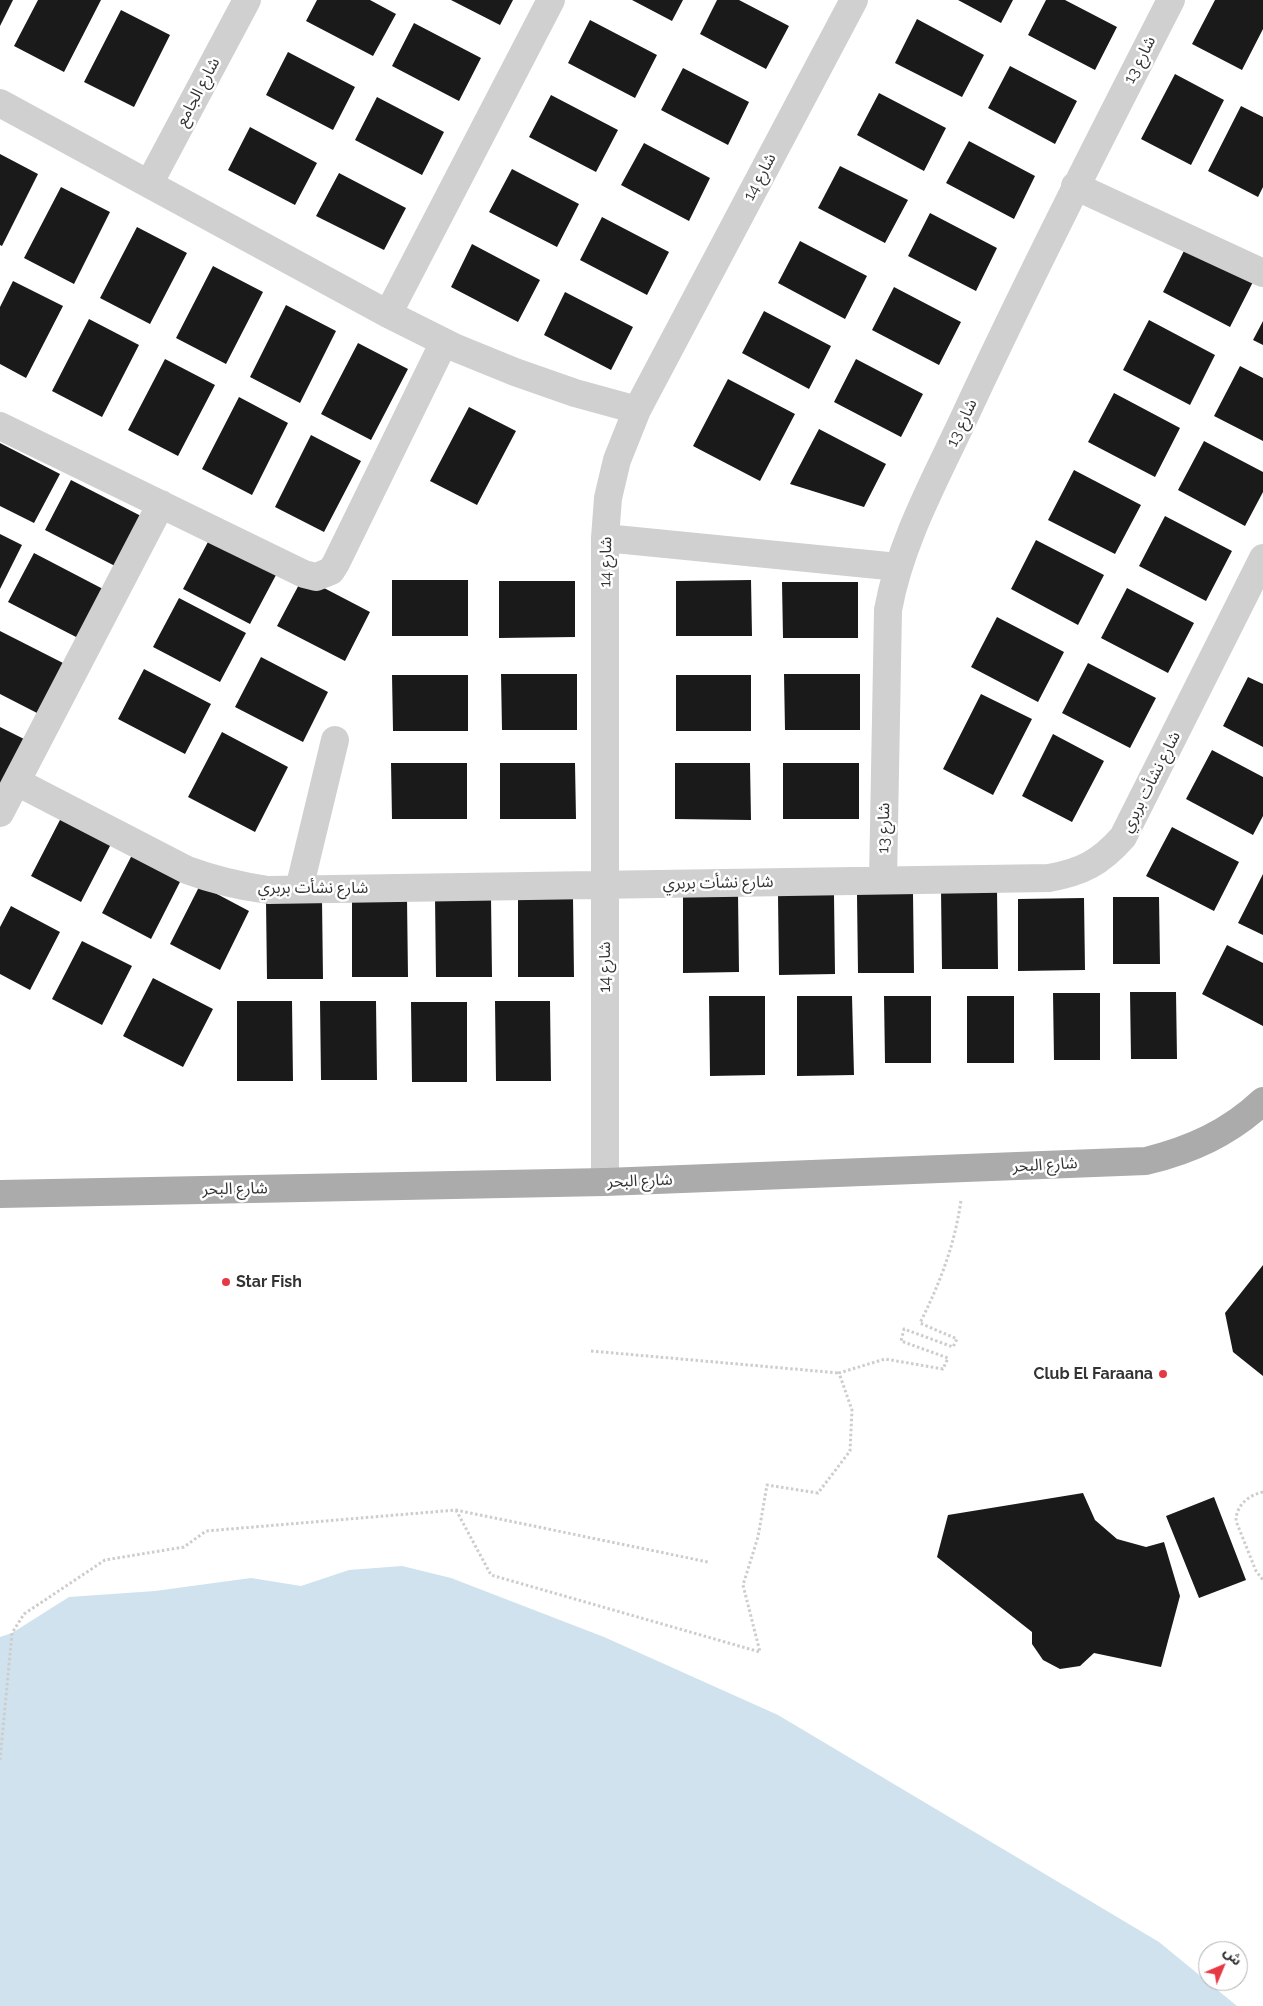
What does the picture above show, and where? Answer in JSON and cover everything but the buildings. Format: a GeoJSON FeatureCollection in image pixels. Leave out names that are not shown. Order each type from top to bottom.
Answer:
{"type":"FeatureCollection","features":[{"type":"Feature","properties":{"kind":"main road","name":"شارع البحر"},"geometry":{"type":"LineString","coordinates":[[0,1194],[606,1182],[1146,1161],[1173,1155],[1199,1145],[1246,1117],[1263,1101]]}},
{"type":"Feature","properties":{"kind":"street","name":"شارع الجامع"},"geometry":{"type":"LineString","coordinates":[[149,184],[247,0]]}},
{"type":"Feature","properties":{"kind":"street"},"geometry":{"type":"LineString","coordinates":[[388,314],[550,0]]}},
{"type":"Feature","properties":{"kind":"street","name":"شارع 14"},"geometry":{"type":"LineString","coordinates":[[606,1182],[605,538],[608,498],[617,460],[637,410],[854,0]]}},
{"type":"Feature","properties":{"kind":"street","name":"شارع 13"},"geometry":{"type":"LineString","coordinates":[[883,880],[888,610],[892,586],[898,567],[917,521],[1075,186],[1171,0]]}},
{"type":"Feature","properties":{"kind":"street"},"geometry":{"type":"LineString","coordinates":[[0,103],[388,314],[444,342],[515,372],[575,393],[637,410]]}},
{"type":"Feature","properties":{"kind":"street"},"geometry":{"type":"LineString","coordinates":[[1075,186],[1263,273]]}},
{"type":"Feature","properties":{"kind":"street"},"geometry":{"type":"LineString","coordinates":[[0,426],[304,574],[316,577],[323,576],[331,571],[336,563],[444,342]]}},
{"type":"Feature","properties":{"kind":"street"},"geometry":{"type":"LineString","coordinates":[[0,813],[161,504]]}},
{"type":"Feature","properties":{"kind":"street"},"geometry":{"type":"LineString","coordinates":[[605,538],[898,567]]}},
{"type":"Feature","properties":{"kind":"street","name":"شارع نشأت بربري"},"geometry":{"type":"LineString","coordinates":[[17,782],[187,870],[237,886],[260,889],[1049,878],[1070,874],[1089,867],[1108,854],[1123,837],[1262,561]]}},
{"type":"Feature","properties":{"kind":"street"},"geometry":{"type":"LineString","coordinates":[[299,889],[335,740]]}},
{"type":"Feature","properties":{"kind":"path"},"geometry":{"type":"LineString","coordinates":[[591,1350],[839,1373],[885,1359],[943,1369],[948,1358],[901,1341],[904,1329],[953,1347],[957,1339],[920,1323],[940,1282],[959,1218],[965,1169]]}},
{"type":"Feature","properties":{"kind":"path"},"geometry":{"type":"LineString","coordinates":[[456,1510],[491,1575],[760,1652],[744,1585],[758,1538],[767,1485],[818,1493],[850,1451],[852,1410],[839,1373]]}},
{"type":"Feature","properties":{"kind":"path"},"geometry":{"type":"LineString","coordinates":[[1263,1492],[1244,1501],[1236,1512],[1236,1520],[1256,1571],[1263,1580]]}},
{"type":"Feature","properties":{"kind":"path"},"geometry":{"type":"LineString","coordinates":[[0,1760],[12,1633],[24,1614],[105,1560],[184,1547],[206,1531],[456,1510],[708,1562]]}},
{"type":"Feature","properties":{"kind":"water"},"geometry":{"type":"Polygon","coordinates":[[[402,1566],[451,1578],[604,1637],[778,1715],[1159,1942],[1198,1974],[1198,1991],[1219,1991],[1237,2006],[0,2006],[0,1637],[12,1633],[69,1597],[155,1591],[251,1578],[301,1586],[349,1570],[402,1566]]]}},
{"type":"Feature","properties":{"kind":"place","name":"Star Fish"},"geometry":{"type":"Point","coordinates":[226,1282]}},
{"type":"Feature","properties":{"kind":"place","name":"Club El Faraana"},"geometry":{"type":"Point","coordinates":[1163,1374]}}]}
